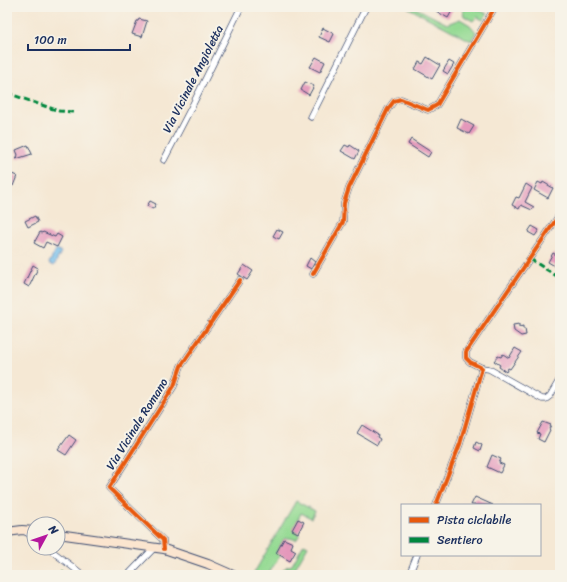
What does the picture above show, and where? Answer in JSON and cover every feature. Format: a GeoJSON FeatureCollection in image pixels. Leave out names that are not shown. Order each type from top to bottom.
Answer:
{"type":"FeatureCollection","features":[{"type":"Feature","properties":{"kind":"main road"},"geometry":{"type":"LineString","coordinates":[[7,532],[26,530]]}},
{"type":"Feature","properties":{"kind":"main road"},"geometry":{"type":"LineString","coordinates":[[66,535],[164,549],[208,564],[233,575]]}},
{"type":"Feature","properties":{"kind":"street","name":"Via Vicinale Angioletta"},"geometry":{"type":"LineString","coordinates":[[164,160],[241,7]]}},
{"type":"Feature","properties":{"kind":"street"},"geometry":{"type":"LineString","coordinates":[[311,117],[366,7]]}},
{"type":"Feature","properties":{"kind":"street"},"geometry":{"type":"LineString","coordinates":[[313,274],[343,222],[344,203],[349,188],[388,109],[394,101],[401,99],[428,110],[437,105],[495,7]]}},
{"type":"Feature","properties":{"kind":"street"},"geometry":{"type":"LineString","coordinates":[[560,214],[466,352],[466,358],[470,362],[482,368],[490,369],[542,399],[546,399],[550,396],[560,379]]}},
{"type":"Feature","properties":{"kind":"street","name":"Via Vicinale Romano"},"geometry":{"type":"LineString","coordinates":[[164,549],[163,540],[109,488],[174,386],[180,366],[240,280]]}},
{"type":"Feature","properties":{"kind":"street"},"geometry":{"type":"LineString","coordinates":[[436,504],[460,444],[482,368]]}},
{"type":"Feature","properties":{"kind":"street"},"geometry":{"type":"LineString","coordinates":[[22,530],[26,532]]}},
{"type":"Feature","properties":{"kind":"street"},"geometry":{"type":"LineString","coordinates":[[128,575],[155,547]]}},
{"type":"Feature","properties":{"kind":"street"},"geometry":{"type":"LineString","coordinates":[[58,556],[83,575]]}},
{"type":"Feature","properties":{"kind":"street"},"geometry":{"type":"LineString","coordinates":[[409,575],[417,556]]}},
{"type":"Feature","properties":{"kind":"green space"},"geometry":{"type":"Polygon","coordinates":[[[407,7],[414,7],[447,24],[460,19],[470,25],[476,32],[471,41],[407,7]]]}},
{"type":"Feature","properties":{"kind":"green space"},"geometry":{"type":"Polygon","coordinates":[[[462,7],[474,7],[487,14],[483,20],[477,17],[473,21],[464,16],[462,7]]]}},
{"type":"Feature","properties":{"kind":"green space"},"geometry":{"type":"Polygon","coordinates":[[[296,501],[315,511],[311,518],[301,513],[293,530],[300,535],[296,540],[290,538],[284,539],[276,553],[280,555],[268,575],[259,575],[254,573],[296,501]]]}},
{"type":"Feature","properties":{"kind":"green space"},"geometry":{"type":"Polygon","coordinates":[[[304,544],[308,546],[291,575],[279,575],[286,567],[292,565],[304,544]]]}},
{"type":"Feature","properties":{"kind":"water"},"geometry":{"type":"Polygon","coordinates":[[[56,250],[61,252],[54,266],[49,263],[56,250]]]}},
{"type":"Feature","properties":{"kind":"building"},"geometry":{"type":"Polygon","coordinates":[[[439,7],[454,7],[448,18],[436,11],[439,7]]]}},
{"type":"Feature","properties":{"kind":"building"},"geometry":{"type":"Polygon","coordinates":[[[139,19],[147,21],[142,37],[132,34],[139,19]]]}},
{"type":"Feature","properties":{"kind":"building"},"geometry":{"type":"Polygon","coordinates":[[[323,28],[334,34],[330,42],[319,37],[323,28]]]}},
{"type":"Feature","properties":{"kind":"building"},"geometry":{"type":"Polygon","coordinates":[[[316,57],[325,62],[320,72],[310,67],[316,57]]]}},
{"type":"Feature","properties":{"kind":"building"},"geometry":{"type":"Polygon","coordinates":[[[427,57],[440,65],[432,79],[415,69],[419,62],[423,64],[427,57]]]}},
{"type":"Feature","properties":{"kind":"building"},"geometry":{"type":"Polygon","coordinates":[[[449,61],[454,64],[448,74],[443,71],[449,61]]]}},
{"type":"Feature","properties":{"kind":"building"},"geometry":{"type":"Polygon","coordinates":[[[305,82],[314,86],[309,95],[301,90],[305,82]]]}},
{"type":"Feature","properties":{"kind":"building"},"geometry":{"type":"Polygon","coordinates":[[[461,119],[474,126],[469,134],[457,128],[461,119]]]}},
{"type":"Feature","properties":{"kind":"building"},"geometry":{"type":"Polygon","coordinates":[[[411,139],[431,152],[428,157],[408,144],[411,139]]]}},
{"type":"Feature","properties":{"kind":"building"},"geometry":{"type":"Polygon","coordinates":[[[28,145],[32,154],[16,159],[18,155],[16,150],[28,145]]]}},
{"type":"Feature","properties":{"kind":"building"},"geometry":{"type":"Polygon","coordinates":[[[345,145],[349,147],[350,145],[359,151],[355,159],[341,151],[345,145]]]}},
{"type":"Feature","properties":{"kind":"building"},"geometry":{"type":"Polygon","coordinates":[[[7,172],[17,176],[13,186],[7,184],[7,172]]]}},
{"type":"Feature","properties":{"kind":"building"},"geometry":{"type":"Polygon","coordinates":[[[538,182],[542,184],[543,182],[553,188],[548,198],[534,190],[538,182]]]}},
{"type":"Feature","properties":{"kind":"building"},"geometry":{"type":"Polygon","coordinates":[[[526,184],[532,188],[525,202],[534,207],[532,210],[521,205],[519,209],[512,205],[516,197],[519,198],[526,184]]]}},
{"type":"Feature","properties":{"kind":"building"},"geometry":{"type":"Polygon","coordinates":[[[150,201],[156,204],[153,209],[147,206],[150,201]]]}},
{"type":"Feature","properties":{"kind":"building"},"geometry":{"type":"Polygon","coordinates":[[[35,216],[38,222],[28,227],[25,221],[35,216]]]}},
{"type":"Feature","properties":{"kind":"building"},"geometry":{"type":"Polygon","coordinates":[[[532,226],[539,230],[535,236],[528,232],[532,226]]]}},
{"type":"Feature","properties":{"kind":"building"},"geometry":{"type":"Polygon","coordinates":[[[277,229],[283,232],[279,239],[273,236],[277,229]]]}},
{"type":"Feature","properties":{"kind":"building"},"geometry":{"type":"Polygon","coordinates":[[[40,232],[55,237],[57,234],[62,237],[57,247],[46,242],[43,248],[34,243],[40,232]]]}},
{"type":"Feature","properties":{"kind":"building"},"geometry":{"type":"Polygon","coordinates":[[[553,253],[560,257],[560,269],[548,262],[553,253]]]}},
{"type":"Feature","properties":{"kind":"building"},"geometry":{"type":"Polygon","coordinates":[[[310,258],[315,262],[311,269],[306,266],[310,258]]]}},
{"type":"Feature","properties":{"kind":"building"},"geometry":{"type":"Polygon","coordinates":[[[33,265],[38,268],[29,287],[24,284],[33,265]]]}},
{"type":"Feature","properties":{"kind":"building"},"geometry":{"type":"Polygon","coordinates":[[[244,265],[253,271],[247,280],[238,274],[244,265]]]}},
{"type":"Feature","properties":{"kind":"building"},"geometry":{"type":"Polygon","coordinates":[[[519,324],[519,327],[523,326],[523,329],[525,329],[526,335],[521,336],[514,331],[513,325],[519,324]]]}},
{"type":"Feature","properties":{"kind":"building"},"geometry":{"type":"Polygon","coordinates":[[[515,348],[522,352],[510,369],[508,368],[506,372],[494,361],[498,356],[501,357],[503,354],[509,358],[515,348]]]}},
{"type":"Feature","properties":{"kind":"building"},"geometry":{"type":"Polygon","coordinates":[[[543,422],[551,425],[544,442],[538,439],[540,434],[537,433],[543,422]]]}},
{"type":"Feature","properties":{"kind":"building"},"geometry":{"type":"Polygon","coordinates":[[[362,425],[378,435],[377,437],[380,439],[377,445],[357,433],[362,425]]]}},
{"type":"Feature","properties":{"kind":"building"},"geometry":{"type":"Polygon","coordinates":[[[69,435],[76,440],[66,455],[58,450],[69,435]]]}},
{"type":"Feature","properties":{"kind":"building"},"geometry":{"type":"Polygon","coordinates":[[[476,442],[482,445],[480,451],[474,448],[476,442]]]}},
{"type":"Feature","properties":{"kind":"building"},"geometry":{"type":"Polygon","coordinates":[[[492,455],[501,459],[499,463],[504,465],[500,473],[487,467],[492,455]]]}},
{"type":"Feature","properties":{"kind":"building"},"geometry":{"type":"Polygon","coordinates":[[[475,497],[491,504],[472,504],[475,497]]]}},
{"type":"Feature","properties":{"kind":"building"},"geometry":{"type":"Polygon","coordinates":[[[298,519],[304,522],[298,533],[292,530],[298,519]]]}},
{"type":"Feature","properties":{"kind":"building"},"geometry":{"type":"Polygon","coordinates":[[[284,539],[293,543],[291,548],[296,551],[290,561],[276,553],[284,539]]]}},
{"type":"Feature","properties":{"kind":"marked path"},"geometry":{"type":"LineString","coordinates":[[7,93],[59,111],[73,112]]}},
{"type":"Feature","properties":{"kind":"marked path"},"geometry":{"type":"LineString","coordinates":[[530,259],[560,278]]}},
{"type":"Feature","properties":{"kind":"marked path"},"geometry":{"type":"LineString","coordinates":[[62,572],[66,575]]}},
{"type":"Feature","properties":{"kind":"cycle path"},"geometry":{"type":"LineString","coordinates":[[313,274],[343,222],[344,203],[349,188],[388,109],[394,101],[401,99],[428,110],[437,105],[495,7]]}},
{"type":"Feature","properties":{"kind":"cycle path"},"geometry":{"type":"LineString","coordinates":[[436,504],[460,444],[482,368],[470,362],[466,358],[466,352],[560,214]]}},
{"type":"Feature","properties":{"kind":"cycle path"},"geometry":{"type":"LineString","coordinates":[[164,549],[163,540],[109,488],[174,386],[181,366],[240,280]]}}]}
